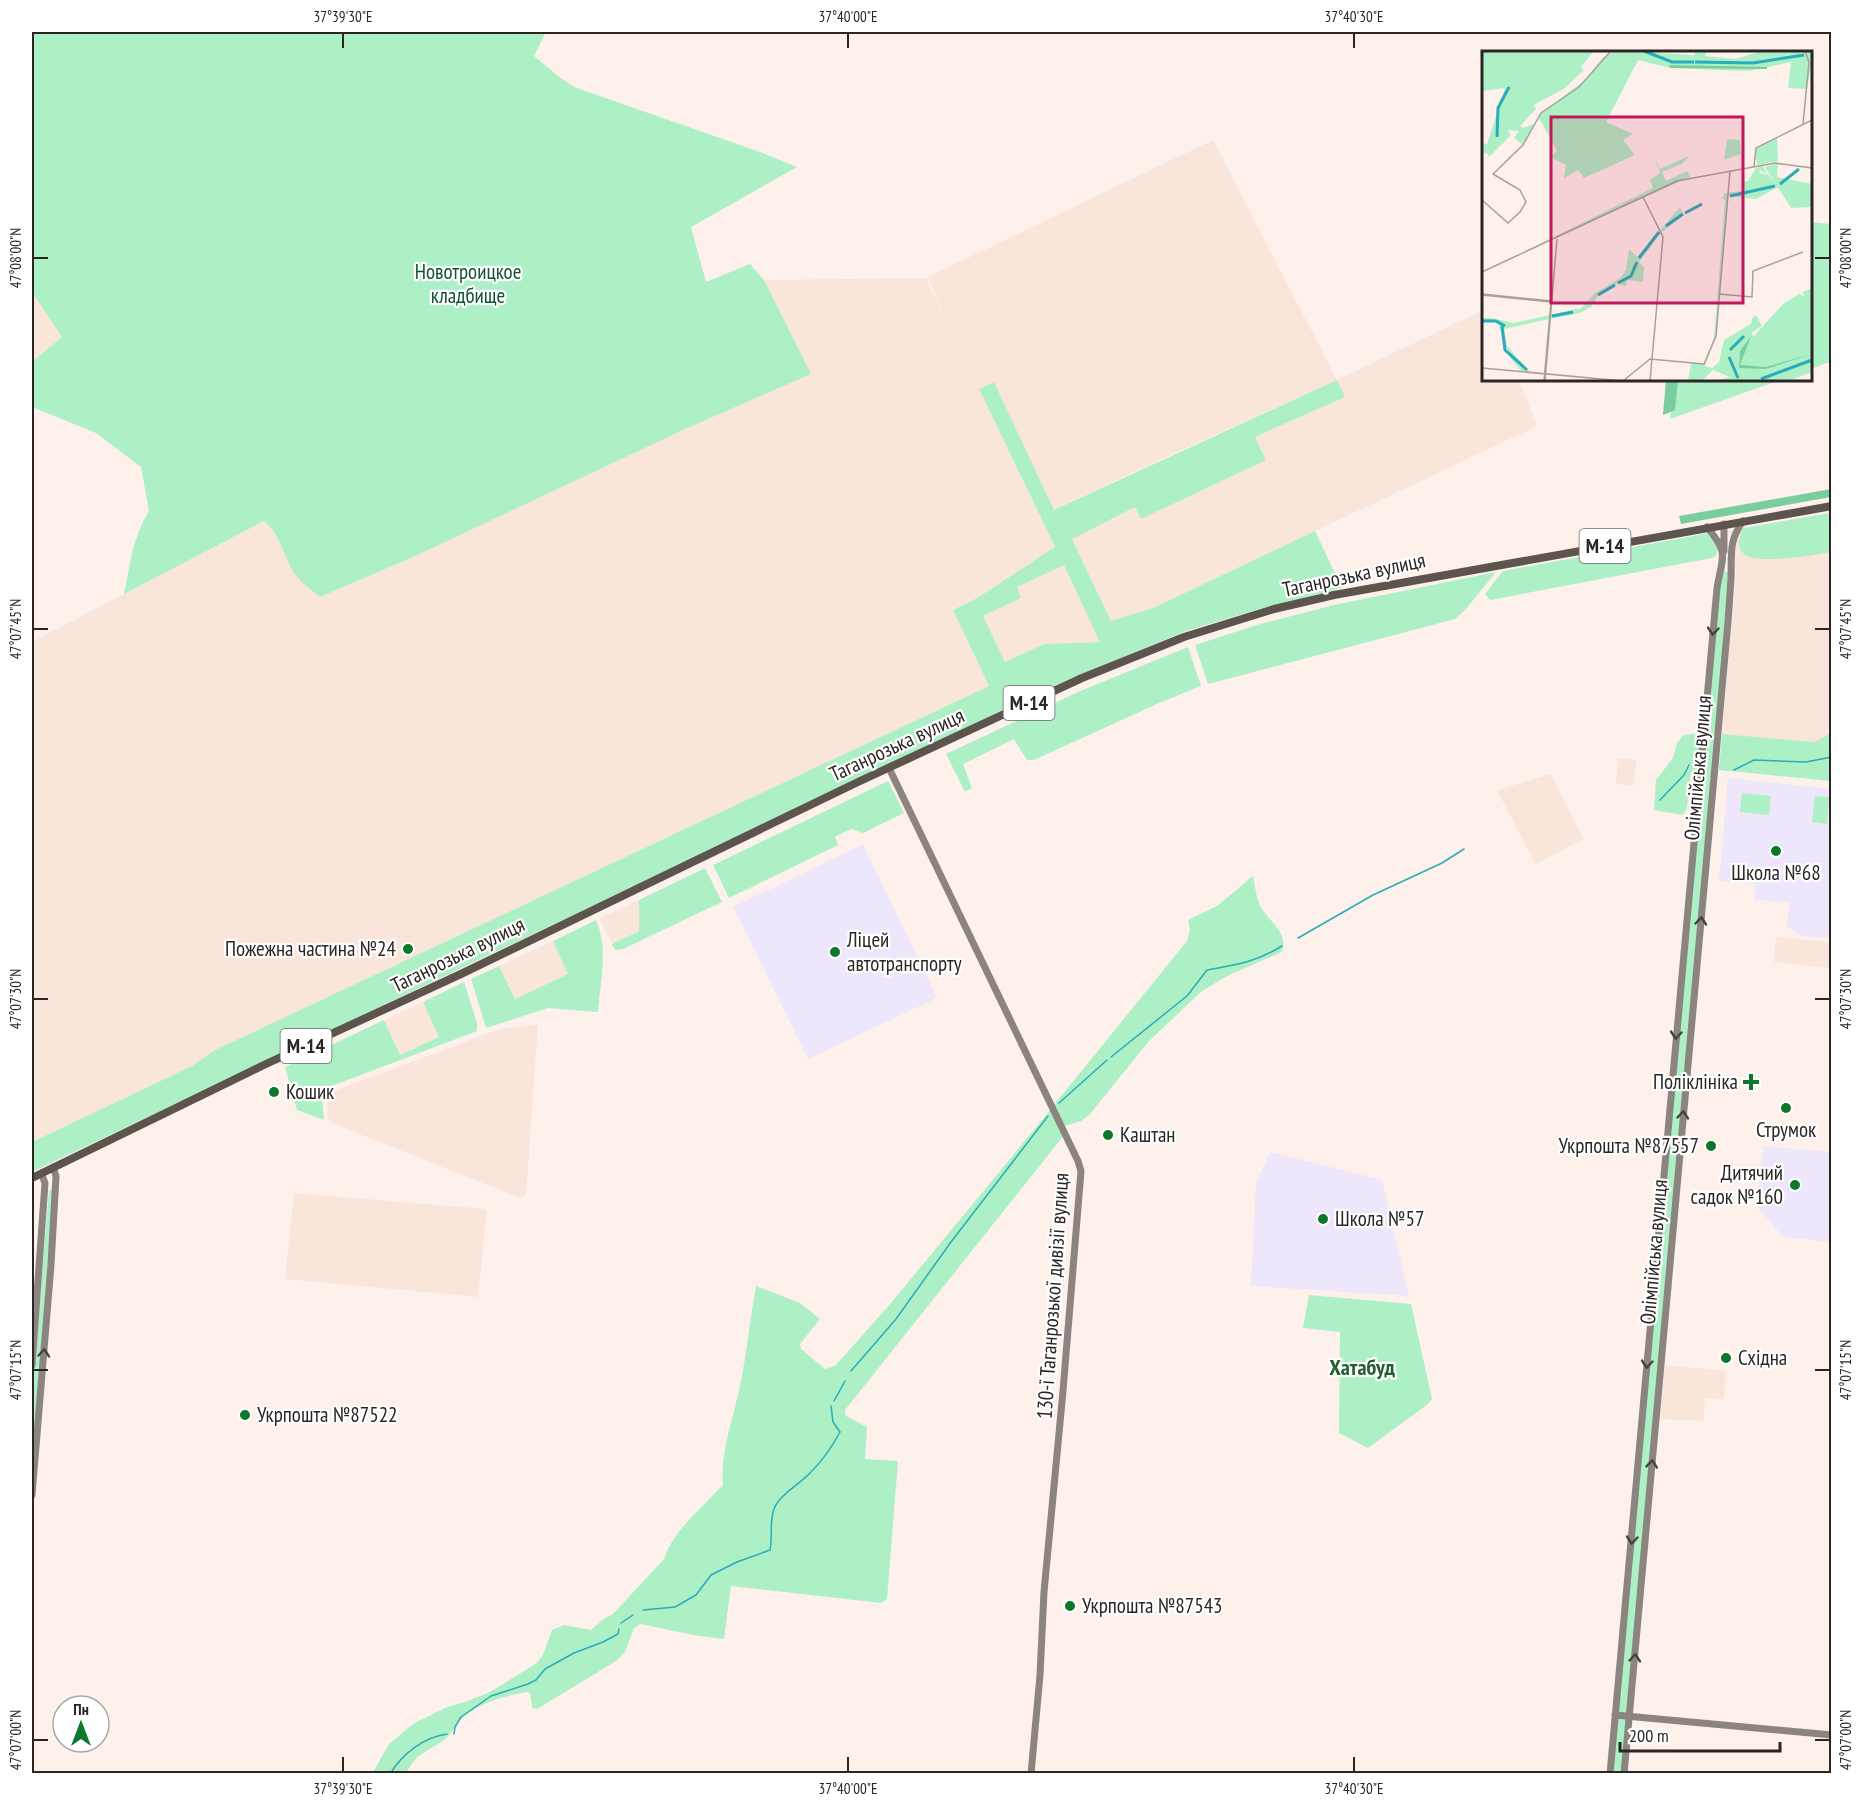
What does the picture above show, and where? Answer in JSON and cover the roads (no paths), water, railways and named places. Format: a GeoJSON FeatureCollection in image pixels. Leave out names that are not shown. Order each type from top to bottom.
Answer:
{"type":"FeatureCollection","features":[{"type":"Feature","properties":{"kind":"highway","name":"Таганрозька вулиця"},"geometry":{"type":"LineString","coordinates":[[32,1178],[266,1064],[461,974],[889,768],[1109,666],[1184,637],[1266,612],[1334,595],[1832,506]]}},
{"type":"Feature","properties":{"kind":"main road","name":"Олімпійська вулиця"},"geometry":{"type":"LineString","coordinates":[[1624,1773],[1722,676],[1731,566],[1730,551],[1734,536],[1743,521]]}},
{"type":"Feature","properties":{"kind":"main road","name":"Олімпійська вулиця"},"geometry":{"type":"LineString","coordinates":[[1610,1773],[1717,588],[1725,545],[1726,524]]}},
{"type":"Feature","properties":{"kind":"main road"},"geometry":{"type":"LineString","coordinates":[[1726,524],[1730,551]]}},
{"type":"Feature","properties":{"kind":"main road"},"geometry":{"type":"LineString","coordinates":[[1707,527],[1720,543],[1723,556]]}},
{"type":"Feature","properties":{"kind":"main road"},"geometry":{"type":"LineString","coordinates":[[1721,566],[1731,566]]}},
{"type":"Feature","properties":{"kind":"main road"},"geometry":{"type":"LineString","coordinates":[[1709,675],[1722,676]]}},
{"type":"Feature","properties":{"kind":"main road","name":"130-ї Таганрозької дивізії вулиця"},"geometry":{"type":"LineString","coordinates":[[889,768],[1049,1098],[1081,1171],[1029,1773]]}},
{"type":"Feature","properties":{"kind":"main road"},"geometry":{"type":"LineString","coordinates":[[1682,977],[1695,978]]}},
{"type":"Feature","properties":{"kind":"main road"},"geometry":{"type":"LineString","coordinates":[[32,1495],[51,1265],[56,1176],[53,1167]]}},
{"type":"Feature","properties":{"kind":"main road"},"geometry":{"type":"LineString","coordinates":[[32,1365],[45,1183],[41,1173]]}},
{"type":"Feature","properties":{"kind":"main road"},"geometry":{"type":"LineString","coordinates":[[1642,1419],[1657,1421]]}},
{"type":"Feature","properties":{"kind":"main road"},"geometry":{"type":"LineString","coordinates":[[1616,1716],[1832,1735]]}},
{"type":"Feature","properties":{"kind":"waterway"},"geometry":{"type":"LineString","coordinates":[[1734,770],[1754,760],[1806,762],[1832,757]]}},
{"type":"Feature","properties":{"kind":"waterway"},"geometry":{"type":"LineString","coordinates":[[1660,800],[1684,775],[1689,765]]}},
{"type":"Feature","properties":{"kind":"waterway"},"geometry":{"type":"LineString","coordinates":[[1298,938],[1373,895],[1442,863],[1464,849]]}},
{"type":"Feature","properties":{"kind":"waterway"},"geometry":{"type":"LineString","coordinates":[[1111,1057],[1187,996],[1207,970],[1254,959],[1282,946]]}},
{"type":"Feature","properties":{"kind":"waterway"},"geometry":{"type":"LineString","coordinates":[[1059,1103],[1107,1060]]}},
{"type":"Feature","properties":{"kind":"waterway"},"geometry":{"type":"LineString","coordinates":[[851,1371],[896,1319],[951,1242],[1048,1116]]}},
{"type":"Feature","properties":{"kind":"waterway"},"geometry":{"type":"LineString","coordinates":[[834,1401],[845,1381]]}},
{"type":"Feature","properties":{"kind":"waterway"},"geometry":{"type":"LineString","coordinates":[[643,1610],[675,1607],[696,1595],[711,1575],[737,1562],[770,1550],[774,1509],[785,1494],[819,1464],[840,1432],[833,1422],[831,1406]]}},
{"type":"Feature","properties":{"kind":"waterway"},"geometry":{"type":"LineString","coordinates":[[621,1623],[633,1615]]}},
{"type":"Feature","properties":{"kind":"waterway"},"geometry":{"type":"LineString","coordinates":[[454,1734],[461,1717],[491,1696],[536,1680],[545,1669],[574,1653],[618,1634],[619,1629]]}},
{"type":"Feature","properties":{"kind":"waterway"},"geometry":{"type":"LineString","coordinates":[[390,1774],[414,1748],[430,1739],[447,1734]]}},
{"type":"Feature","properties":{"kind":"place","name":"Школа №68"},"geometry":{"type":"Point","coordinates":[1776,851]}},
{"type":"Feature","properties":{"kind":"place","name":"Пожежна частина №24"},"geometry":{"type":"Point","coordinates":[408,949]}},
{"type":"Feature","properties":{"kind":"place","name":"Ліцей автотранспорту"},"geometry":{"type":"Point","coordinates":[835,952]}},
{"type":"Feature","properties":{"kind":"place","name":"Поліклініка"},"geometry":{"type":"Point","coordinates":[1751,1082]}},
{"type":"Feature","properties":{"kind":"place","name":"Кошик"},"geometry":{"type":"Point","coordinates":[274,1092]}},
{"type":"Feature","properties":{"kind":"place","name":"Струмок"},"geometry":{"type":"Point","coordinates":[1786,1108]}},
{"type":"Feature","properties":{"kind":"place","name":"Каштан"},"geometry":{"type":"Point","coordinates":[1108,1135]}},
{"type":"Feature","properties":{"kind":"place","name":"Укрпошта №87557"},"geometry":{"type":"Point","coordinates":[1711,1146]}},
{"type":"Feature","properties":{"kind":"place","name":"Дитячий садок №160"},"geometry":{"type":"Point","coordinates":[1795,1185]}},
{"type":"Feature","properties":{"kind":"place","name":"Школа №57"},"geometry":{"type":"Point","coordinates":[1323,1219]}},
{"type":"Feature","properties":{"kind":"place","name":"Східна"},"geometry":{"type":"Point","coordinates":[1726,1358]}},
{"type":"Feature","properties":{"kind":"place","name":"Укрпошта №87522"},"geometry":{"type":"Point","coordinates":[245,1415]}},
{"type":"Feature","properties":{"kind":"place","name":"Укрпошта №87543"},"geometry":{"type":"Point","coordinates":[1070,1606]}},
{"type":"Feature","properties":{"kind":"district","name":"Хатабуд"},"geometry":{"type":"Point","coordinates":[1362,1367]}},
{"type":"Feature","properties":{"kind":"park label","name":"Новотроицкое кладбище"},"geometry":{"type":"Point","coordinates":[468,284]}}]}
